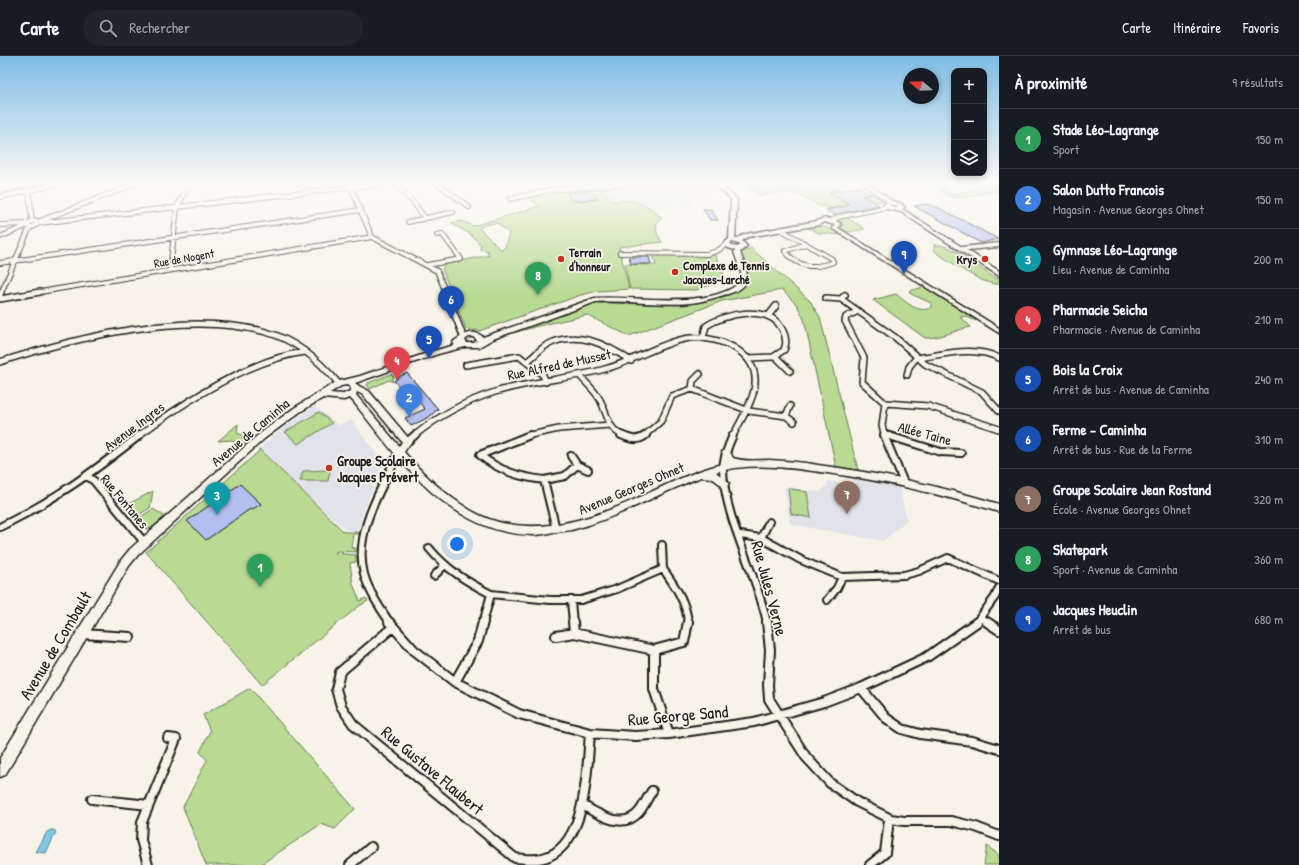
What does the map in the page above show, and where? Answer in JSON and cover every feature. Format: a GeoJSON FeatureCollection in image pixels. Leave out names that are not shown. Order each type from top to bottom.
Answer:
{"type":"FeatureCollection","features":[{"type":"Feature","properties":{"kind":"street"},"geometry":{"type":"LineString","coordinates":[[0,295],[16,261],[27,226],[32,222],[39,223],[45,221]]}},
{"type":"Feature","properties":{"kind":"street"},"geometry":{"type":"LineString","coordinates":[[0,237],[27,226],[58,221]]}},
{"type":"Feature","properties":{"kind":"street"},"geometry":{"type":"LineString","coordinates":[[170,270],[175,221]]}},
{"type":"Feature","properties":{"kind":"street"},"geometry":{"type":"LineString","coordinates":[[0,263],[289,221]]}},
{"type":"Feature","properties":{"kind":"street"},"geometry":{"type":"LineString","coordinates":[[365,221],[372,237],[436,270],[463,341]]}},
{"type":"Feature","properties":{"kind":"street"},"geometry":{"type":"LineString","coordinates":[[408,222],[413,221]]}},
{"type":"Feature","properties":{"kind":"street"},"geometry":{"type":"LineString","coordinates":[[463,341],[476,345],[480,339],[595,300],[612,299],[674,303],[694,301],[716,296],[737,288],[743,282],[744,272],[733,244],[734,221]]}},
{"type":"Feature","properties":{"kind":"street"},"geometry":{"type":"LineString","coordinates":[[620,253],[707,254],[733,244],[746,236],[819,223],[822,221]]}},
{"type":"Feature","properties":{"kind":"street"},"geometry":{"type":"LineString","coordinates":[[831,221],[838,224],[835,228]]}},
{"type":"Feature","properties":{"kind":"street"},"geometry":{"type":"LineString","coordinates":[[918,221],[999,274]]}},
{"type":"Feature","properties":{"kind":"street"},"geometry":{"type":"LineString","coordinates":[[819,223],[827,228],[835,228],[999,331]]}},
{"type":"Feature","properties":{"kind":"street"},"geometry":{"type":"LineString","coordinates":[[0,225],[27,226]]}},
{"type":"Feature","properties":{"kind":"street"},"geometry":{"type":"LineString","coordinates":[[780,229],[807,244],[832,259],[833,262],[805,267],[799,264],[785,251],[807,244]]}},
{"type":"Feature","properties":{"kind":"street"},"geometry":{"type":"LineString","coordinates":[[427,265],[461,259],[442,234],[437,235]]}},
{"type":"Feature","properties":{"kind":"street","name":"Rue de Nogent"},"geometry":{"type":"LineString","coordinates":[[0,299],[372,237]]}},
{"type":"Feature","properties":{"kind":"street"},"geometry":{"type":"LineString","coordinates":[[962,249],[999,245]]}},
{"type":"Feature","properties":{"kind":"street"},"geometry":{"type":"LineString","coordinates":[[436,270],[444,262]]}},
{"type":"Feature","properties":{"kind":"street"},"geometry":{"type":"LineString","coordinates":[[826,298],[843,297],[858,311],[896,338],[916,358],[935,370],[976,388],[986,396],[999,411]]}},
{"type":"Feature","properties":{"kind":"street"},"geometry":{"type":"LineString","coordinates":[[769,315],[776,306]]}},
{"type":"Feature","properties":{"kind":"street"},"geometry":{"type":"LineString","coordinates":[[858,311],[846,317],[845,321],[864,358],[862,382],[885,404],[928,406],[999,429]]}},
{"type":"Feature","properties":{"kind":"street"},"geometry":{"type":"LineString","coordinates":[[704,338],[705,328],[712,322],[752,313],[769,315],[781,324],[786,345],[782,353],[775,356],[748,358],[754,368],[756,379],[754,392],[726,452],[722,467]]}},
{"type":"Feature","properties":{"kind":"street"},"geometry":{"type":"LineString","coordinates":[[0,362],[70,342],[126,332],[180,325],[220,324],[246,327],[276,335],[298,346],[344,397],[352,388],[368,377],[448,348],[463,341],[471,334],[480,339]]}},
{"type":"Feature","properties":{"kind":"street"},"geometry":{"type":"LineString","coordinates":[[528,361],[550,344],[578,337],[594,341],[620,353],[631,361]]}},
{"type":"Feature","properties":{"kind":"street","name":"Rue Alfred de Musset"},"geometry":{"type":"LineString","coordinates":[[399,452],[407,442],[448,413],[476,399],[496,392],[580,376],[631,361],[678,340],[704,338],[728,345],[748,358]]}},
{"type":"Feature","properties":{"kind":"street","name":"Avenue Ingres"},"geometry":{"type":"LineString","coordinates":[[0,527],[35,509],[87,476],[153,425],[193,398],[250,368],[287,353],[298,346]]}},
{"type":"Feature","properties":{"kind":"street"},"geometry":{"type":"LineString","coordinates":[[907,375],[909,366],[916,358],[955,355],[979,351],[990,353],[999,358]]}},
{"type":"Feature","properties":{"kind":"street","name":"Avenue Ingres"},"geometry":{"type":"LineString","coordinates":[[287,353],[305,352]]}},
{"type":"Feature","properties":{"kind":"street"},"geometry":{"type":"LineString","coordinates":[[466,365],[515,355],[528,361],[543,375],[546,382]]}},
{"type":"Feature","properties":{"kind":"street"},"geometry":{"type":"LineString","coordinates":[[775,356],[790,371]]}},
{"type":"Feature","properties":{"kind":"street"},"geometry":{"type":"LineString","coordinates":[[692,389],[693,381],[700,374]]}},
{"type":"Feature","properties":{"kind":"street"},"geometry":{"type":"LineString","coordinates":[[580,376],[598,398],[610,425],[625,438],[641,439],[663,418],[668,402],[672,396],[692,389],[745,411],[766,416],[786,416],[794,422]]}},
{"type":"Feature","properties":{"kind":"street"},"geometry":{"type":"LineString","coordinates":[[336,389],[352,388],[364,391],[407,442]]}},
{"type":"Feature","properties":{"kind":"street","name":"Avenue Georges Ohnet"},"geometry":{"type":"LineString","coordinates":[[352,388],[360,403],[373,421],[427,483],[457,507],[475,518],[491,525],[515,530],[556,529],[597,520],[702,473],[722,467],[742,464],[790,464],[848,472],[904,483],[999,508]]}},
{"type":"Feature","properties":{"kind":"street","name":"Avenue de Caminha"},"geometry":{"type":"LineString","coordinates":[[144,542],[266,433],[297,410],[322,395],[336,389]]}},
{"type":"Feature","properties":{"kind":"street"},"geometry":{"type":"LineString","coordinates":[[360,403],[368,395]]}},
{"type":"Feature","properties":{"kind":"street"},"geometry":{"type":"LineString","coordinates":[[885,404],[882,426],[884,435],[887,446],[904,483]]}},
{"type":"Feature","properties":{"kind":"street"},"geometry":{"type":"LineString","coordinates":[[786,416],[790,406]]}},
{"type":"Feature","properties":{"kind":"street"},"geometry":{"type":"LineString","coordinates":[[373,421],[380,421],[384,419],[385,415]]}},
{"type":"Feature","properties":{"kind":"street"},"geometry":{"type":"LineString","coordinates":[[577,465],[565,476],[544,480],[507,474],[480,455],[510,440],[538,432],[567,427],[610,425]]}},
{"type":"Feature","properties":{"kind":"street","name":"Allée Taine"},"geometry":{"type":"LineString","coordinates":[[884,435],[938,451],[951,454],[960,453]]}},
{"type":"Feature","properties":{"kind":"street","name":"Rue George Sand"},"geometry":{"type":"LineString","coordinates":[[399,452],[379,492],[367,523],[362,553],[366,581],[377,604],[392,627],[414,650],[455,682],[519,714],[590,733],[635,736],[669,734],[754,722],[779,716],[862,688],[927,657],[962,635],[981,618],[995,597],[999,588]]}},
{"type":"Feature","properties":{"kind":"street"},"geometry":{"type":"LineString","coordinates":[[726,452],[730,460],[742,464]]}},
{"type":"Feature","properties":{"kind":"street"},"geometry":{"type":"LineString","coordinates":[[571,456],[577,465],[588,470]]}},
{"type":"Feature","properties":{"kind":"street","name":"Rue Jules Verne"},"geometry":{"type":"LineString","coordinates":[[722,467],[724,483],[769,628],[770,668],[768,695],[779,716],[816,770],[845,795],[889,819]]}},
{"type":"Feature","properties":{"kind":"street","name":"Avenue Georges Ohnet"},"geometry":{"type":"LineString","coordinates":[[702,473],[714,475],[724,483]]}},
{"type":"Feature","properties":{"kind":"street","name":"Rue Fontanes"},"geometry":{"type":"LineString","coordinates":[[87,476],[94,481],[144,542]]}},
{"type":"Feature","properties":{"kind":"street"},"geometry":{"type":"LineString","coordinates":[[544,480],[556,529]]}},
{"type":"Feature","properties":{"kind":"street"},"geometry":{"type":"LineString","coordinates":[[761,538],[769,522]]}},
{"type":"Feature","properties":{"kind":"street"},"geometry":{"type":"LineString","coordinates":[[740,535],[761,538],[801,560],[842,577],[885,577],[904,575],[919,571],[948,558],[999,580]]}},
{"type":"Feature","properties":{"kind":"street","name":"Avenue de Combault"},"geometry":{"type":"LineString","coordinates":[[0,770],[125,563],[144,542]]}},
{"type":"Feature","properties":{"kind":"street"},"geometry":{"type":"LineString","coordinates":[[556,636],[574,633],[654,650],[684,642],[688,626],[682,602],[674,585],[663,569],[662,545]]}},
{"type":"Feature","properties":{"kind":"street"},"geometry":{"type":"LineString","coordinates":[[429,548],[444,566],[467,582],[491,594],[571,601],[587,598],[622,587],[663,569]]}},
{"type":"Feature","properties":{"kind":"street"},"geometry":{"type":"LineString","coordinates":[[434,576],[444,566]]}},
{"type":"Feature","properties":{"kind":"street"},"geometry":{"type":"LineString","coordinates":[[827,600],[837,588],[842,577]]}},
{"type":"Feature","properties":{"kind":"street"},"geometry":{"type":"LineString","coordinates":[[455,682],[478,641],[491,594]]}},
{"type":"Feature","properties":{"kind":"street"},"geometry":{"type":"LineString","coordinates":[[571,601],[574,633]]}},
{"type":"Feature","properties":{"kind":"street"},"geometry":{"type":"LineString","coordinates":[[981,618],[999,630]]}},
{"type":"Feature","properties":{"kind":"street","name":"Rue Gustave Flaubert"},"geometry":{"type":"LineString","coordinates":[[392,627],[340,672],[336,689],[341,706],[353,724],[515,858],[534,859],[549,855],[563,847],[572,836],[582,805],[590,733]]}},
{"type":"Feature","properties":{"kind":"street"},"geometry":{"type":"LineString","coordinates":[[82,634],[130,637]]}},
{"type":"Feature","properties":{"kind":"street"},"geometry":{"type":"LineString","coordinates":[[654,650],[654,689],[669,734]]}},
{"type":"Feature","properties":{"kind":"street"},"geometry":{"type":"LineString","coordinates":[[862,688],[886,718],[902,728],[920,734],[972,741],[999,749]]}},
{"type":"Feature","properties":{"kind":"street"},"geometry":{"type":"LineString","coordinates":[[148,865],[141,840],[142,822],[176,739],[168,738]]}},
{"type":"Feature","properties":{"kind":"street"},"geometry":{"type":"LineString","coordinates":[[582,805],[608,819],[622,822],[636,815],[652,792]]}},
{"type":"Feature","properties":{"kind":"street"},"geometry":{"type":"LineString","coordinates":[[92,799],[149,805]]}},
{"type":"Feature","properties":{"kind":"street"},"geometry":{"type":"LineString","coordinates":[[870,865],[885,853],[889,819],[908,822],[937,820],[967,824],[999,836]]}},
{"type":"Feature","properties":{"kind":"street"},"geometry":{"type":"LineString","coordinates":[[350,865],[371,847]]}},
{"type":"Feature","properties":{"kind":"shaded area","name":"Groupe Scolaire Jacques Prévert"},"geometry":{"type":"Polygon","coordinates":[[[314,406],[338,425],[352,420],[381,461],[380,472],[363,512],[358,530],[346,530],[325,512],[323,513],[259,449],[280,430],[314,406]]]}},
{"type":"Feature","properties":{"kind":"shaded area"},"geometry":{"type":"Polygon","coordinates":[[[853,478],[899,486],[907,520],[883,541],[790,524],[784,487],[819,492],[827,486],[828,481],[840,483],[841,488],[860,491],[853,478]]]}},
{"type":"Feature","properties":{"kind":"green space"},"geometry":{"type":"Polygon","coordinates":[[[463,221],[473,226],[491,221],[659,221],[656,223],[657,234],[662,242],[619,247],[629,289],[598,291],[581,295],[479,331],[466,329],[442,269],[446,264],[490,255],[487,252],[489,251],[480,249],[481,245],[470,234],[451,223],[463,221]],[[497,223],[484,225],[479,228],[500,249],[505,248],[509,233],[497,223]]]}},
{"type":"Feature","properties":{"kind":"green space"},"geometry":{"type":"Polygon","coordinates":[[[838,221],[852,221],[865,229],[848,232],[842,229],[841,224],[838,221]]]}},
{"type":"Feature","properties":{"kind":"green space"},"geometry":{"type":"Polygon","coordinates":[[[817,225],[833,230],[841,235],[819,233],[806,227],[817,225]]]}},
{"type":"Feature","properties":{"kind":"green space"},"geometry":{"type":"Polygon","coordinates":[[[934,245],[941,245],[957,252],[993,277],[999,279],[999,284],[992,284],[968,273],[938,254],[934,250],[934,245]]]}},
{"type":"Feature","properties":{"kind":"green space"},"geometry":{"type":"Polygon","coordinates":[[[751,248],[810,301],[820,317],[858,470],[836,467],[804,319],[797,305],[782,290],[722,301],[629,336],[587,315],[538,326],[499,337],[596,302],[684,305],[729,295],[742,288],[747,281],[747,270],[740,253],[751,248]]]}},
{"type":"Feature","properties":{"kind":"green space","name":"Complexe de Tennis Jacques-Larché"},"geometry":{"type":"Polygon","coordinates":[[[653,255],[715,255],[726,280],[696,290],[630,289],[625,264],[656,265],[653,255]]]}},
{"type":"Feature","properties":{"kind":"green space"},"geometry":{"type":"Polygon","coordinates":[[[924,287],[976,321],[965,316],[960,317],[971,327],[937,337],[925,338],[873,300],[896,294],[904,301],[918,309],[927,309],[932,307],[931,303],[911,294],[909,291],[924,287]]]}},
{"type":"Feature","properties":{"kind":"green space"},"geometry":{"type":"Polygon","coordinates":[[[391,374],[394,377],[392,379],[393,382],[389,380],[370,389],[367,385],[368,383],[391,374]]]}},
{"type":"Feature","properties":{"kind":"green space"},"geometry":{"type":"Polygon","coordinates":[[[319,412],[332,423],[298,444],[285,432],[319,412]]]}},
{"type":"Feature","properties":{"kind":"green space"},"geometry":{"type":"Polygon","coordinates":[[[238,424],[237,433],[251,438],[241,447],[232,440],[218,441],[238,424]]]}},
{"type":"Feature","properties":{"kind":"green space"},"geometry":{"type":"Polygon","coordinates":[[[259,449],[344,532],[359,532],[359,534],[353,534],[351,548],[356,548],[356,552],[338,551],[335,553],[356,555],[356,562],[350,563],[353,584],[360,601],[366,598],[368,601],[359,606],[262,685],[146,552],[259,451],[259,449]]]}},
{"type":"Feature","properties":{"kind":"green space"},"geometry":{"type":"Polygon","coordinates":[[[330,470],[328,481],[300,481],[303,471],[330,470]]]}},
{"type":"Feature","properties":{"kind":"green space"},"geometry":{"type":"Polygon","coordinates":[[[788,488],[807,492],[811,518],[791,514],[788,488]]]}},
{"type":"Feature","properties":{"kind":"green space"},"geometry":{"type":"Polygon","coordinates":[[[153,491],[150,508],[135,517],[125,506],[153,491]]]}},
{"type":"Feature","properties":{"kind":"green space"},"geometry":{"type":"Polygon","coordinates":[[[153,509],[166,517],[149,529],[139,528],[133,522],[153,509]]]}},
{"type":"Feature","properties":{"kind":"green space"},"geometry":{"type":"Polygon","coordinates":[[[250,688],[355,809],[335,829],[321,824],[260,865],[206,865],[183,807],[207,760],[200,752],[210,731],[203,715],[250,688]]]}},
{"type":"Feature","properties":{"kind":"green space"},"geometry":{"type":"Polygon","coordinates":[[[987,846],[999,855],[999,865],[984,865],[987,846]]]}},
{"type":"Feature","properties":{"kind":"water"},"geometry":{"type":"Polygon","coordinates":[[[51,830],[56,832],[46,853],[36,852],[47,832],[51,830]]]}},
{"type":"Feature","properties":{"kind":"building"},"geometry":{"type":"Polygon","coordinates":[[[941,221],[963,221],[998,239],[981,243],[941,221]]]}},
{"type":"Feature","properties":{"kind":"building"},"geometry":{"type":"Polygon","coordinates":[[[629,257],[649,257],[651,264],[631,264],[629,257]]]}},
{"type":"Feature","properties":{"kind":"building"},"geometry":{"type":"Polygon","coordinates":[[[407,373],[438,409],[429,417],[411,426],[405,418],[425,409],[404,384],[399,386],[394,381],[397,379],[396,378],[407,373]]]}},
{"type":"Feature","properties":{"kind":"building"},"geometry":{"type":"Polygon","coordinates":[[[240,484],[261,504],[251,510],[250,509],[206,540],[187,521],[240,484]]]}},
{"type":"Feature","properties":{"kind":"place","name":"Terrain d'honneur"},"geometry":{"type":"Point","coordinates":[561,259]}},
{"type":"Feature","properties":{"kind":"place","name":"Krys"},"geometry":{"type":"Point","coordinates":[985,259]}},
{"type":"Feature","properties":{"kind":"place","name":"Complexe de Tennis Jacques-Larché"},"geometry":{"type":"Point","coordinates":[675,272]}},
{"type":"Feature","properties":{"kind":"place","name":"Jacques Heuclin"},"geometry":{"type":"Point","coordinates":[904,274]}},
{"type":"Feature","properties":{"kind":"place","name":"Skatepark"},"geometry":{"type":"Point","coordinates":[538,295]}},
{"type":"Feature","properties":{"kind":"place","name":"Ferme - Caminha"},"geometry":{"type":"Point","coordinates":[451,319]}},
{"type":"Feature","properties":{"kind":"place","name":"Bois la Croix"},"geometry":{"type":"Point","coordinates":[429,359]}},
{"type":"Feature","properties":{"kind":"place","name":"Pharmacie Seicha"},"geometry":{"type":"Point","coordinates":[397,380]}},
{"type":"Feature","properties":{"kind":"place","name":"Salon Dutto Francois"},"geometry":{"type":"Point","coordinates":[409,417]}},
{"type":"Feature","properties":{"kind":"place","name":"Groupe Scolaire Jacques Prévert"},"geometry":{"type":"Point","coordinates":[329,468]}},
{"type":"Feature","properties":{"kind":"place","name":"Groupe Scolaire Jean Rostand"},"geometry":{"type":"Point","coordinates":[847,514]}},
{"type":"Feature","properties":{"kind":"place","name":"Gymnase Léo-Lagrange"},"geometry":{"type":"Point","coordinates":[217,515]}},
{"type":"Feature","properties":{"kind":"place","name":"Stade Léo-Lagrange"},"geometry":{"type":"Point","coordinates":[260,587]}}]}
